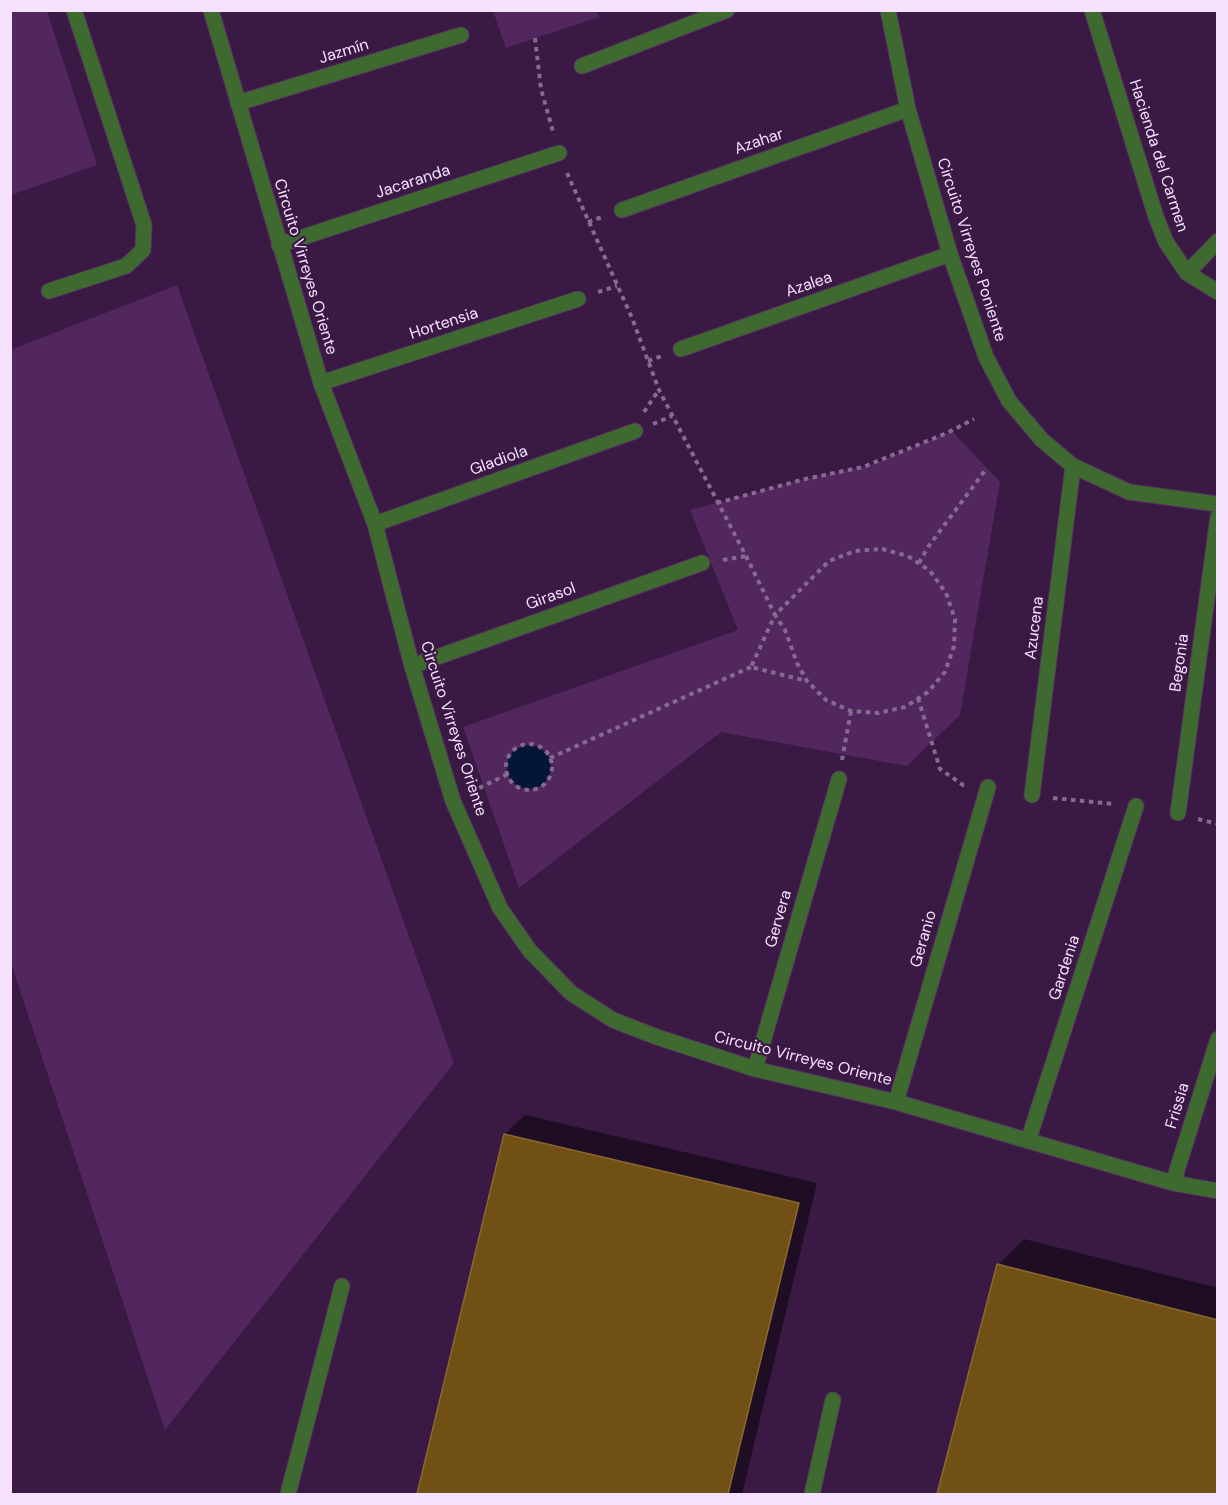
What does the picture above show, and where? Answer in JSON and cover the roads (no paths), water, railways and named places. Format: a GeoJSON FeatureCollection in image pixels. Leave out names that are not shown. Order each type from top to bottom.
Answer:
{"type":"FeatureCollection","features":[{"type":"Feature","properties":{"kind":"street"},"geometry":{"type":"LineString","coordinates":[[49,291],[126,266],[144,250],[144,225],[74,10]]}},
{"type":"Feature","properties":{"kind":"street","name":"Circuito Virreyes Oriente"},"geometry":{"type":"LineString","coordinates":[[211,10],[321,383],[375,524],[412,666],[453,801],[500,908],[530,951],[571,993],[613,1020],[657,1037],[755,1068],[896,1101],[1173,1184],[1218,1191]]}},
{"type":"Feature","properties":{"kind":"street"},"geometry":{"type":"LineString","coordinates":[[582,66],[727,10]]}},
{"type":"Feature","properties":{"kind":"street","name":"Circuito Virreyes Poniente"},"geometry":{"type":"LineString","coordinates":[[888,10],[908,109],[950,254],[986,357],[1009,401],[1042,440],[1073,466],[1129,492],[1218,504]]}},
{"type":"Feature","properties":{"kind":"street","name":"Hacienda del Carmen"},"geometry":{"type":"LineString","coordinates":[[1092,10],[1156,217],[1166,242],[1187,273],[1218,292]]}},
{"type":"Feature","properties":{"kind":"street","name":"Jazmín"},"geometry":{"type":"LineString","coordinates":[[238,103],[461,35]]}},
{"type":"Feature","properties":{"kind":"street","name":"Azahar"},"geometry":{"type":"LineString","coordinates":[[622,210],[908,109]]}},
{"type":"Feature","properties":{"kind":"street","name":"Jacaranda"},"geometry":{"type":"LineString","coordinates":[[279,245],[559,153]]}},
{"type":"Feature","properties":{"kind":"street"},"geometry":{"type":"LineString","coordinates":[[1187,273],[1218,241]]}},
{"type":"Feature","properties":{"kind":"street","name":"Azalea"},"geometry":{"type":"LineString","coordinates":[[681,349],[950,254]]}},
{"type":"Feature","properties":{"kind":"street","name":"Hortensia"},"geometry":{"type":"LineString","coordinates":[[321,383],[578,299]]}},
{"type":"Feature","properties":{"kind":"street","name":"Gladiola"},"geometry":{"type":"LineString","coordinates":[[375,524],[635,431]]}},
{"type":"Feature","properties":{"kind":"street","name":"Azucena"},"geometry":{"type":"LineString","coordinates":[[1032,795],[1073,466]]}},
{"type":"Feature","properties":{"kind":"street","name":"Begonia"},"geometry":{"type":"LineString","coordinates":[[1178,813],[1218,517]]}},
{"type":"Feature","properties":{"kind":"street","name":"Girasol"},"geometry":{"type":"LineString","coordinates":[[412,666],[702,563]]}},
{"type":"Feature","properties":{"kind":"street","name":"Gervera"},"geometry":{"type":"LineString","coordinates":[[755,1068],[839,779]]}},
{"type":"Feature","properties":{"kind":"street","name":"Geranio"},"geometry":{"type":"LineString","coordinates":[[896,1101],[988,788]]}},
{"type":"Feature","properties":{"kind":"street","name":"Gardenia"},"geometry":{"type":"LineString","coordinates":[[1028,1141],[1136,806]]}},
{"type":"Feature","properties":{"kind":"street","name":"Frissia"},"geometry":{"type":"LineString","coordinates":[[1173,1184],[1218,1039]]}},
{"type":"Feature","properties":{"kind":"street"},"geometry":{"type":"LineString","coordinates":[[288,1494],[342,1286]]}},
{"type":"Feature","properties":{"kind":"street"},"geometry":{"type":"LineString","coordinates":[[812,1494],[833,1400]]}},
{"type":"Feature","properties":{"kind":"water"},"geometry":{"type":"Polygon","coordinates":[[[529,745],[545,751],[551,767],[545,783],[529,789],[513,783],[507,767],[513,751],[529,745]]]}}]}
